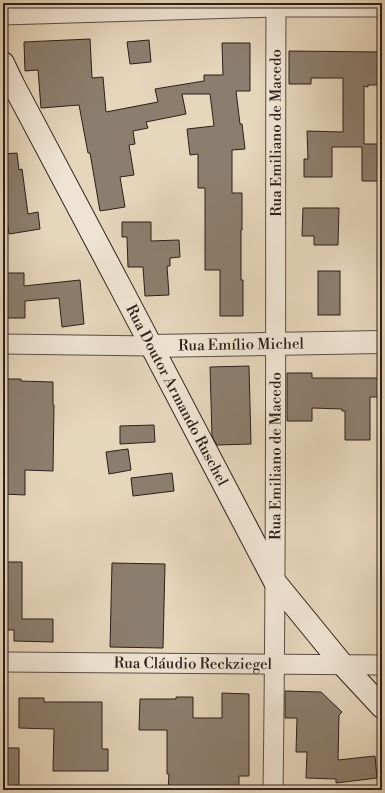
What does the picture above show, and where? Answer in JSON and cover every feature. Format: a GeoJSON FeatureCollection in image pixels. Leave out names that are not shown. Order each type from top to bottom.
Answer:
{"type":"FeatureCollection","features":[{"type":"Feature","properties":{"kind":"main road","name":"Rua Doutor Armando Ruschel"},"geometry":{"type":"LineString","coordinates":[[3,63],[275,582],[342,664],[382,707]]}},
{"type":"Feature","properties":{"kind":"main road","name":"Rua Emílio Michel"},"geometry":{"type":"LineString","coordinates":[[152,346],[382,342]]}},
{"type":"Feature","properties":{"kind":"street"},"geometry":{"type":"LineString","coordinates":[[3,15],[276,5],[382,7]]}},
{"type":"Feature","properties":{"kind":"street","name":"Rua Emiliano de Macedo"},"geometry":{"type":"LineString","coordinates":[[272,790],[275,664],[276,5]]}},
{"type":"Feature","properties":{"kind":"street","name":"Rua Emílio Michel"},"geometry":{"type":"LineString","coordinates":[[3,344],[152,346]]}},
{"type":"Feature","properties":{"kind":"street","name":"Rua Cláudio Reckziegel"},"geometry":{"type":"LineString","coordinates":[[3,662],[382,665]]}},
{"type":"Feature","properties":{"kind":"building"},"geometry":{"type":"Polygon","coordinates":[[[90,39],[92,78],[103,77],[106,112],[158,102],[155,89],[204,81],[204,75],[223,75],[222,43],[250,43],[250,91],[236,91],[245,149],[232,150],[232,193],[242,193],[241,280],[243,280],[243,316],[220,316],[220,270],[205,270],[205,188],[198,188],[198,154],[190,155],[187,129],[214,126],[210,94],[182,94],[186,114],[146,122],[148,128],[133,131],[135,144],[129,145],[134,175],[120,177],[125,207],[100,211],[90,153],[88,153],[79,105],[41,108],[38,70],[25,71],[24,42],[90,39]]]}},
{"type":"Feature","properties":{"kind":"building"},"geometry":{"type":"Polygon","coordinates":[[[149,40],[151,62],[130,64],[127,42],[149,40]]]}},
{"type":"Feature","properties":{"kind":"building"},"geometry":{"type":"Polygon","coordinates":[[[289,51],[382,52],[382,85],[368,85],[368,87],[364,86],[364,144],[382,144],[382,181],[362,181],[362,147],[332,147],[332,177],[304,177],[304,159],[308,159],[307,131],[343,132],[343,78],[311,78],[311,84],[289,84],[289,51]]]}},
{"type":"Feature","properties":{"kind":"building"},"geometry":{"type":"Polygon","coordinates":[[[17,153],[19,170],[22,169],[28,214],[38,212],[40,229],[9,234],[3,195],[3,154],[17,153]]]}},
{"type":"Feature","properties":{"kind":"building"},"geometry":{"type":"Polygon","coordinates":[[[303,208],[339,208],[338,245],[314,245],[314,236],[302,236],[303,208]]]}},
{"type":"Feature","properties":{"kind":"building"},"geometry":{"type":"Polygon","coordinates":[[[122,222],[151,222],[151,241],[179,240],[180,257],[170,258],[170,266],[167,266],[169,295],[145,296],[143,267],[128,267],[127,237],[122,237],[122,222]]]}},
{"type":"Feature","properties":{"kind":"building"},"geometry":{"type":"Polygon","coordinates":[[[318,271],[340,271],[340,315],[318,315],[318,271]]]}},
{"type":"Feature","properties":{"kind":"building"},"geometry":{"type":"Polygon","coordinates":[[[3,273],[24,273],[24,286],[80,280],[84,324],[62,327],[59,298],[25,301],[25,318],[3,318],[3,273]]]}},
{"type":"Feature","properties":{"kind":"building"},"geometry":{"type":"Polygon","coordinates":[[[249,366],[251,444],[217,445],[212,436],[210,367],[249,366]]]}},
{"type":"Feature","properties":{"kind":"building"},"geometry":{"type":"Polygon","coordinates":[[[287,373],[312,373],[312,378],[382,378],[382,397],[370,397],[370,440],[345,440],[345,411],[342,411],[342,409],[312,408],[312,421],[287,421],[287,373]]]}},
{"type":"Feature","properties":{"kind":"building"},"geometry":{"type":"Polygon","coordinates":[[[3,379],[53,382],[53,471],[25,470],[25,495],[3,494],[3,379]]]}},
{"type":"Feature","properties":{"kind":"building"},"geometry":{"type":"Polygon","coordinates":[[[154,425],[155,442],[120,444],[120,426],[154,425]]]}},
{"type":"Feature","properties":{"kind":"building"},"geometry":{"type":"Polygon","coordinates":[[[128,449],[131,470],[109,474],[106,452],[128,449]]]}},
{"type":"Feature","properties":{"kind":"building"},"geometry":{"type":"Polygon","coordinates":[[[172,473],[174,491],[133,496],[131,478],[172,473]]]}},
{"type":"Feature","properties":{"kind":"building"},"geometry":{"type":"Polygon","coordinates":[[[3,562],[22,562],[22,619],[53,619],[53,642],[14,641],[14,630],[3,630],[3,562]]]}},
{"type":"Feature","properties":{"kind":"building"},"geometry":{"type":"Polygon","coordinates":[[[112,563],[165,564],[163,648],[110,647],[112,563]]]}},
{"type":"Feature","properties":{"kind":"building"},"geometry":{"type":"Polygon","coordinates":[[[285,691],[321,692],[342,712],[339,715],[338,760],[375,756],[377,778],[336,783],[336,779],[306,778],[307,752],[296,752],[297,718],[285,718],[285,691]]]}},
{"type":"Feature","properties":{"kind":"building"},"geometry":{"type":"Polygon","coordinates":[[[222,693],[249,694],[249,776],[239,776],[239,790],[168,790],[169,774],[167,774],[167,730],[139,730],[140,699],[176,699],[176,697],[193,697],[193,718],[222,718],[222,693]]]}},
{"type":"Feature","properties":{"kind":"building"},"geometry":{"type":"Polygon","coordinates":[[[19,698],[44,698],[44,702],[102,702],[102,749],[108,749],[108,771],[53,771],[54,729],[19,728],[19,698]]]}},
{"type":"Feature","properties":{"kind":"building"},"geometry":{"type":"Polygon","coordinates":[[[4,748],[19,748],[19,790],[3,790],[4,748]]]}}]}
